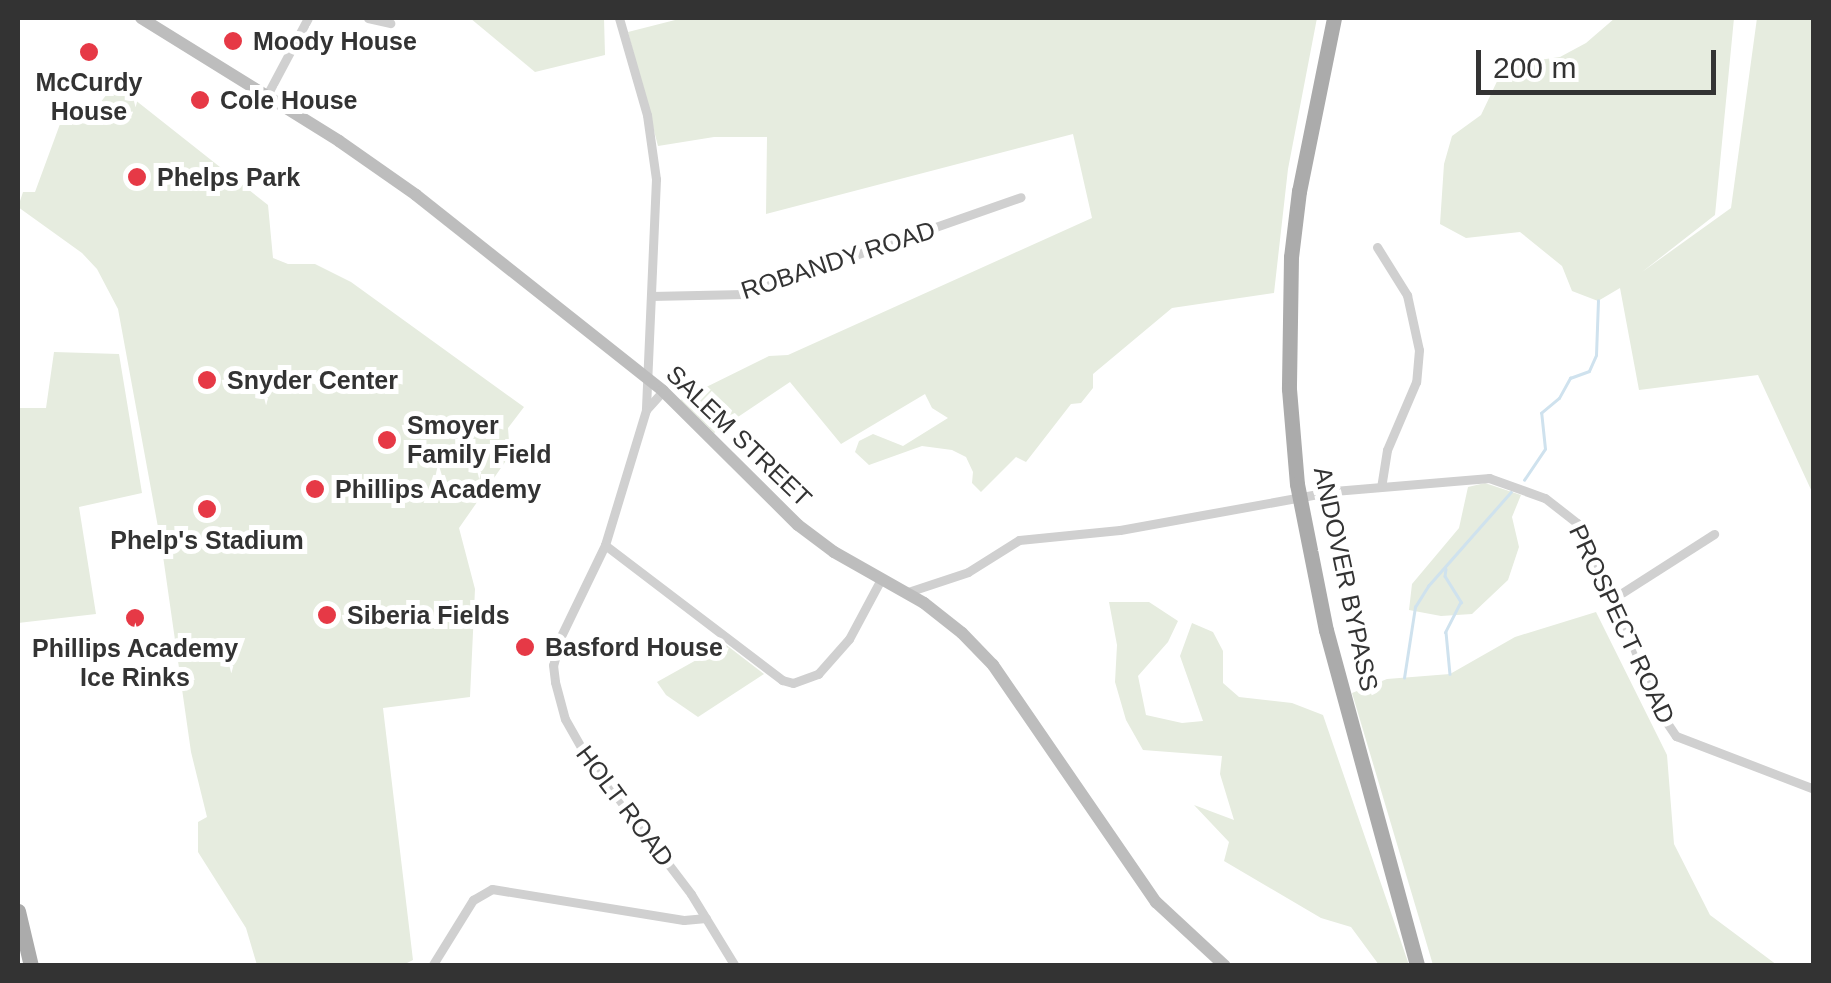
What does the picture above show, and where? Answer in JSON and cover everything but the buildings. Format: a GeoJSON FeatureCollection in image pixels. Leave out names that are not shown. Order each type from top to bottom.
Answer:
{"type":"FeatureCollection","features":[{"type":"Feature","properties":{"kind":"main road","name":"ANDOVER BYPASS"},"geometry":{"type":"LineString","coordinates":[[1334,18],[1299,191],[1292,257],[1290,389],[1300,497],[1326,630],[1418,966]]}},
{"type":"Feature","properties":{"kind":"main road"},"geometry":{"type":"LineString","coordinates":[[18,911],[32,966]]}},
{"type":"Feature","properties":{"kind":"street","name":"SALEM STREET"},"geometry":{"type":"LineString","coordinates":[[141,18],[416,195],[648,378],[798,524],[906,593],[979,648],[1130,869],[1169,917],[1225,966]]}},
{"type":"Feature","properties":{"kind":"street"},"geometry":{"type":"LineString","coordinates":[[266,97],[308,18]]}},
{"type":"Feature","properties":{"kind":"street"},"geometry":{"type":"LineString","coordinates":[[368,18],[390,23]]}},
{"type":"Feature","properties":{"kind":"street","name":"HOLT ROAD"},"geometry":{"type":"LineString","coordinates":[[619,18],[647,115],[654,161],[646,410],[605,544],[555,654],[559,704],[586,756],[706,918],[735,966]]}},
{"type":"Feature","properties":{"kind":"street","name":"ROBANDY ROAD"},"geometry":{"type":"LineString","coordinates":[[651,296],[744,294],[1021,197]]}},
{"type":"Feature","properties":{"kind":"street"},"geometry":{"type":"LineString","coordinates":[[1376,247],[1407,294],[1419,350],[1416,382],[1387,450],[1381,487]]}},
{"type":"Feature","properties":{"kind":"street","name":"HOLT ROAD"},"geometry":{"type":"LineString","coordinates":[[646,410],[663,391]]}},
{"type":"Feature","properties":{"kind":"street","name":"PROSPECT ROAD"},"geometry":{"type":"LineString","coordinates":[[906,593],[968,572],[1019,540],[1120,530],[1300,497],[1481,477],[1544,498],[1577,522],[1614,598],[1657,708],[1672,732],[1814,789]]}},
{"type":"Feature","properties":{"kind":"street"},"geometry":{"type":"LineString","coordinates":[[1614,598],[1714,534]]}},
{"type":"Feature","properties":{"kind":"street"},"geometry":{"type":"LineString","coordinates":[[605,544],[782,680],[793,683],[818,674],[849,638],[881,579]]}},
{"type":"Feature","properties":{"kind":"street"},"geometry":{"type":"LineString","coordinates":[[432,966],[472,900],[492,888],[684,920],[706,918]]}},
{"type":"Feature","properties":{"kind":"shaded area"},"geometry":{"type":"Polygon","coordinates":[[[470,18],[604,18],[605,55],[535,72],[470,18]]]}},
{"type":"Feature","properties":{"kind":"shaded area"},"geometry":{"type":"Polygon","coordinates":[[[683,18],[1317,18],[1288,169],[1274,293],[1172,308],[1093,374],[1093,388],[1081,403],[1071,404],[1026,462],[1016,457],[981,492],[972,483],[973,472],[966,457],[952,450],[922,446],[869,465],[855,452],[859,441],[873,434],[903,446],[948,418],[932,408],[925,394],[841,444],[790,382],[714,433],[680,400],[769,356],[788,355],[1092,218],[1073,134],[766,214],[767,137],[714,137],[658,146],[628,32],[683,18]]]}},
{"type":"Feature","properties":{"kind":"shaded area"},"geometry":{"type":"Polygon","coordinates":[[[1615,18],[1734,18],[1715,215],[1642,272],[1731,208],[1757,18],[1813,18],[1813,494],[1758,375],[1639,390],[1620,288],[1598,301],[1572,291],[1562,266],[1520,232],[1466,238],[1440,224],[1444,164],[1452,136],[1481,115],[1501,73],[1525,62],[1560,57],[1586,43],[1615,18]]]}},
{"type":"Feature","properties":{"kind":"shaded area","name":"Siberia Fields"},"geometry":{"type":"Polygon","coordinates":[[[120,88],[268,205],[273,258],[288,264],[315,264],[351,282],[524,407],[508,428],[510,455],[459,528],[475,589],[470,697],[383,708],[413,960],[403,965],[257,965],[246,928],[198,852],[198,822],[207,817],[191,752],[162,549],[118,309],[97,269],[82,253],[18,207],[23,192],[35,192],[67,105],[84,124],[110,90],[120,88]]]}},
{"type":"Feature","properties":{"kind":"shaded area"},"geometry":{"type":"Polygon","coordinates":[[[54,352],[119,354],[142,493],[79,507],[96,614],[18,623],[18,408],[46,408],[54,352]]]}},
{"type":"Feature","properties":{"kind":"shaded area"},"geometry":{"type":"Polygon","coordinates":[[[1485,483],[1521,495],[1512,517],[1519,547],[1508,580],[1472,614],[1441,616],[1409,610],[1412,584],[1459,528],[1468,487],[1485,483]]]}},
{"type":"Feature","properties":{"kind":"shaded area"},"geometry":{"type":"Polygon","coordinates":[[[1109,602],[1149,602],[1178,621],[1168,642],[1138,676],[1146,715],[1182,723],[1203,721],[1180,656],[1192,623],[1213,632],[1223,651],[1223,683],[1239,697],[1292,703],[1323,715],[1409,965],[1379,965],[1351,927],[1321,918],[1224,861],[1229,842],[1194,805],[1234,820],[1220,774],[1222,756],[1143,750],[1126,720],[1115,682],[1117,645],[1109,602]]]}},
{"type":"Feature","properties":{"kind":"shaded area"},"geometry":{"type":"Polygon","coordinates":[[[1596,612],[1667,755],[1674,844],[1710,915],[1777,965],[1433,965],[1352,693],[1387,679],[1450,674],[1515,637],[1596,612]]]}},
{"type":"Feature","properties":{"kind":"shaded area"},"geometry":{"type":"Polygon","coordinates":[[[725,644],[764,674],[698,717],[666,695],[657,682],[725,644]]]}},
{"type":"Feature","properties":{"kind":"waterway"},"geometry":{"type":"LineString","coordinates":[[1524,480],[1545,449],[1541,413],[1559,398],[1570,378],[1589,371],[1596,355],[1598,301]]}},
{"type":"Feature","properties":{"kind":"waterway"},"geometry":{"type":"LineString","coordinates":[[1404,678],[1415,607],[1428,586],[1511,492]]}},
{"type":"Feature","properties":{"kind":"waterway"},"geometry":{"type":"LineString","coordinates":[[1446,569],[1445,576],[1461,602],[1446,632],[1450,674]]}},
{"type":"Feature","properties":{"kind":"place","name":"Moody House"},"geometry":{"type":"Point","coordinates":[233,41]}},
{"type":"Feature","properties":{"kind":"place","name":"McCurdy House"},"geometry":{"type":"Point","coordinates":[89,52]}},
{"type":"Feature","properties":{"kind":"place","name":"Cole House"},"geometry":{"type":"Point","coordinates":[200,100]}},
{"type":"Feature","properties":{"kind":"place","name":"Phelps Park"},"geometry":{"type":"Point","coordinates":[137,177]}},
{"type":"Feature","properties":{"kind":"place","name":"Snyder Center"},"geometry":{"type":"Point","coordinates":[207,380]}},
{"type":"Feature","properties":{"kind":"place","name":"Smoyer Family Field"},"geometry":{"type":"Point","coordinates":[387,440]}},
{"type":"Feature","properties":{"kind":"place","name":"Phillips Academy"},"geometry":{"type":"Point","coordinates":[315,489]}},
{"type":"Feature","properties":{"kind":"place","name":"Phelp's Stadium"},"geometry":{"type":"Point","coordinates":[207,509]}},
{"type":"Feature","properties":{"kind":"place","name":"Siberia Fields"},"geometry":{"type":"Point","coordinates":[327,615]}},
{"type":"Feature","properties":{"kind":"place","name":"Phillips Academy Ice Rinks"},"geometry":{"type":"Point","coordinates":[135,618]}},
{"type":"Feature","properties":{"kind":"place","name":"Basford House"},"geometry":{"type":"Point","coordinates":[525,647]}}]}
